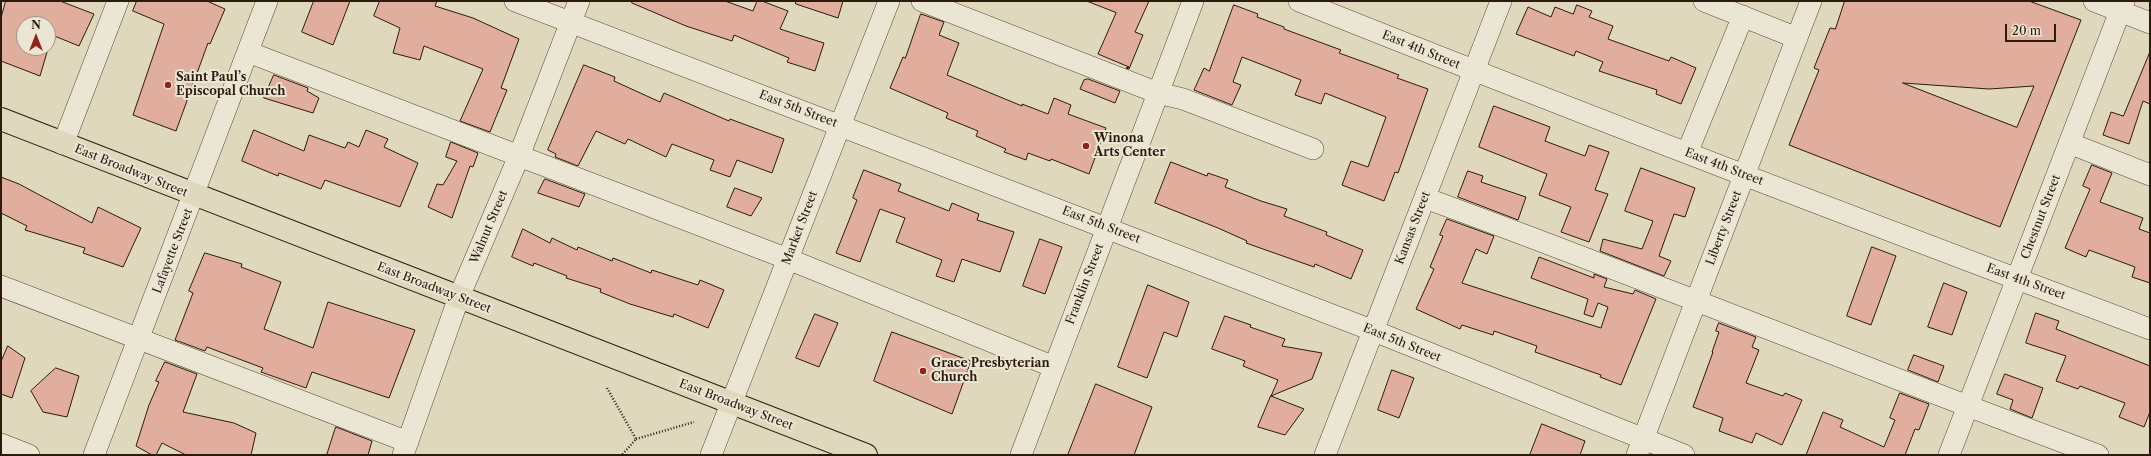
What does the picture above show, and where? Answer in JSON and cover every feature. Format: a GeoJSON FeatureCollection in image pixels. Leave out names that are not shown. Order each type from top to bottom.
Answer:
{"type":"FeatureCollection","features":[{"type":"Feature","properties":{"kind":"main road","name":"East Broadway Street"},"geometry":{"type":"LineString","coordinates":[[1,119],[866,455]]}},
{"type":"Feature","properties":{"kind":"street"},"geometry":{"type":"LineString","coordinates":[[63,144],[118,1]]}},
{"type":"Feature","properties":{"kind":"street","name":"Lafayette Street"},"geometry":{"type":"LineString","coordinates":[[94,455],[267,1]]}},
{"type":"Feature","properties":{"kind":"street","name":"East 5th Street"},"geometry":{"type":"LineString","coordinates":[[515,1],[840,124],[1374,330],[1640,447],[1684,455]]}},
{"type":"Feature","properties":{"kind":"street","name":"Walnut Street"},"geometry":{"type":"LineString","coordinates":[[405,448],[459,297],[519,156],[580,1]]}},
{"type":"Feature","properties":{"kind":"street","name":"Market Street"},"geometry":{"type":"LineString","coordinates":[[711,455],[889,1]]}},
{"type":"Feature","properties":{"kind":"street"},"geometry":{"type":"LineString","coordinates":[[922,1],[1158,93],[1183,99],[1313,149]]}},
{"type":"Feature","properties":{"kind":"street","name":"Franklin Street"},"geometry":{"type":"LineString","coordinates":[[1021,455],[1106,227],[1193,1]]}},
{"type":"Feature","properties":{"kind":"street","name":"East 4th Street"},"geometry":{"type":"LineString","coordinates":[[1299,1],[1474,72],[2016,280],[2150,329]]}},
{"type":"Feature","properties":{"kind":"street","name":"Kansas Street"},"geometry":{"type":"LineString","coordinates":[[1325,455],[1501,1]]}},
{"type":"Feature","properties":{"kind":"street"},"geometry":{"type":"LineString","coordinates":[[1704,1],[1797,38]]}},
{"type":"Feature","properties":{"kind":"street","name":"Liberty Street"},"geometry":{"type":"LineString","coordinates":[[1640,447],[1811,1]]}},
{"type":"Feature","properties":{"kind":"street"},"geometry":{"type":"LineString","coordinates":[[2094,1],[2122,6],[2150,23]]}},
{"type":"Feature","properties":{"kind":"street","name":"Chestnut Street"},"geometry":{"type":"LineString","coordinates":[[1949,455],[2122,6]]}},
{"type":"Feature","properties":{"kind":"street"},"geometry":{"type":"LineString","coordinates":[[1687,153],[1743,16]]}},
{"type":"Feature","properties":{"kind":"street"},"geometry":{"type":"LineString","coordinates":[[248,52],[788,259],[1054,367]]}},
{"type":"Feature","properties":{"kind":"street"},"geometry":{"type":"LineString","coordinates":[[2069,143],[2150,174]]}},
{"type":"Feature","properties":{"kind":"street"},"geometry":{"type":"LineString","coordinates":[[1425,198],[1696,300],[1967,408],[2098,455]]}},
{"type":"Feature","properties":{"kind":"street"},"geometry":{"type":"LineString","coordinates":[[1,286],[139,339],[405,448]]}},
{"type":"Feature","properties":{"kind":"street"},"geometry":{"type":"LineString","coordinates":[[1,444],[29,455]]}},
{"type":"Feature","properties":{"kind":"path"},"geometry":{"type":"LineString","coordinates":[[608,388],[636,439]]}},
{"type":"Feature","properties":{"kind":"path"},"geometry":{"type":"LineString","coordinates":[[622,455],[636,439],[694,422]]}},
{"type":"Feature","properties":{"kind":"building"},"geometry":{"type":"Polygon","coordinates":[[[6,1],[60,1],[94,14],[79,46],[56,37],[56,16],[16,16],[16,56],[46,56],[40,76],[1,61],[1,18],[6,1]]]}},
{"type":"Feature","properties":{"kind":"building"},"geometry":{"type":"Polygon","coordinates":[[[137,1],[207,1],[225,9],[210,44],[208,43],[176,131],[133,115],[164,24],[133,11],[137,1]]]}},
{"type":"Feature","properties":{"kind":"building"},"geometry":{"type":"Polygon","coordinates":[[[314,1],[350,1],[333,45],[302,32],[314,1]]]}},
{"type":"Feature","properties":{"kind":"building"},"geometry":{"type":"Polygon","coordinates":[[[380,1],[437,1],[435,6],[473,18],[519,39],[501,88],[507,90],[490,132],[460,121],[483,69],[424,46],[420,60],[393,53],[400,28],[374,16],[380,1]]]}},
{"type":"Feature","properties":{"kind":"building"},"geometry":{"type":"Polygon","coordinates":[[[632,1],[725,1],[753,11],[757,1],[762,1],[788,11],[780,29],[824,43],[815,71],[787,62],[789,58],[734,35],[732,41],[686,26],[632,3],[632,1]]]}},
{"type":"Feature","properties":{"kind":"building"},"geometry":{"type":"Polygon","coordinates":[[[796,1],[843,1],[838,18],[796,4],[796,1]]]}},
{"type":"Feature","properties":{"kind":"building"},"geometry":{"type":"Polygon","coordinates":[[[1087,1],[1149,1],[1135,32],[1143,35],[1129,69],[1126,68],[1129,67],[1098,54],[1116,13],[1087,1]]]}},
{"type":"Feature","properties":{"kind":"building"},"geometry":{"type":"Polygon","coordinates":[[[1845,1],[2029,1],[2081,20],[2000,227],[1789,145],[1819,70],[1814,68],[1830,28],[1835,29],[1845,1]],[[1903,83],[2017,127],[2034,86],[1989,89],[1903,83]]]}},
{"type":"Feature","properties":{"kind":"building"},"geometry":{"type":"Polygon","coordinates":[[[1234,5],[1258,14],[1257,17],[1284,27],[1284,29],[1341,50],[1339,53],[1399,75],[1397,78],[1428,89],[1398,173],[1395,172],[1384,201],[1342,185],[1351,161],[1368,167],[1386,117],[1325,93],[1321,104],[1295,95],[1301,80],[1242,57],[1233,82],[1241,85],[1232,105],[1194,90],[1204,68],[1209,71],[1234,5]]]}},
{"type":"Feature","properties":{"kind":"building"},"geometry":{"type":"Polygon","coordinates":[[[1577,5],[1592,11],[1589,17],[1613,26],[1608,39],[1669,61],[1671,57],[1696,68],[1681,104],[1656,94],[1657,90],[1599,71],[1603,62],[1576,51],[1574,56],[1516,34],[1528,7],[1551,17],[1555,7],[1573,14],[1577,5]]]}},
{"type":"Feature","properties":{"kind":"building"},"geometry":{"type":"Polygon","coordinates":[[[921,14],[944,22],[939,35],[959,43],[947,75],[1022,106],[1022,104],[1048,114],[1054,98],[1071,105],[1068,114],[1106,128],[1089,174],[1051,159],[1050,161],[1028,153],[1026,160],[1004,152],[1006,149],[976,136],[978,131],[946,118],[948,113],[890,88],[903,57],[905,58],[921,14]]]}},
{"type":"Feature","properties":{"kind":"building"},"geometry":{"type":"Polygon","coordinates":[[[2150,52],[2150,104],[2143,101],[2129,144],[2103,135],[2111,112],[2123,116],[2150,52]]]}},
{"type":"Feature","properties":{"kind":"building"},"geometry":{"type":"Polygon","coordinates":[[[584,65],[615,77],[614,81],[660,102],[664,93],[729,121],[730,119],[784,139],[772,173],[737,160],[730,177],[710,170],[714,160],[672,144],[666,157],[628,139],[625,144],[596,131],[578,166],[555,157],[556,154],[548,150],[584,65]]]}},
{"type":"Feature","properties":{"kind":"building"},"geometry":{"type":"Polygon","coordinates":[[[274,75],[308,88],[307,91],[319,98],[313,113],[264,98],[274,75]]]}},
{"type":"Feature","properties":{"kind":"building"},"geometry":{"type":"Polygon","coordinates":[[[1088,79],[1120,91],[1115,103],[1080,89],[1084,80],[1088,79]]]}},
{"type":"Feature","properties":{"kind":"building"},"geometry":{"type":"Polygon","coordinates":[[[1494,106],[1550,127],[1545,141],[1585,156],[1589,145],[1609,152],[1595,190],[1608,194],[1589,242],[1561,232],[1571,207],[1539,195],[1547,174],[1479,147],[1494,106]]]}},
{"type":"Feature","properties":{"kind":"building"},"geometry":{"type":"Polygon","coordinates":[[[254,130],[304,151],[309,135],[345,148],[348,142],[359,147],[366,130],[388,139],[384,147],[418,163],[400,207],[325,180],[321,189],[279,173],[278,176],[242,161],[254,130]]]}},
{"type":"Feature","properties":{"kind":"building"},"geometry":{"type":"Polygon","coordinates":[[[451,142],[478,153],[473,167],[470,166],[452,218],[428,207],[437,184],[443,185],[457,161],[446,157],[451,142]]]}},
{"type":"Feature","properties":{"kind":"building"},"geometry":{"type":"Polygon","coordinates":[[[1171,162],[1207,176],[1208,173],[1228,180],[1225,187],[1287,209],[1284,216],[1327,232],[1326,235],[1363,250],[1351,279],[1315,264],[1314,267],[1246,243],[1247,241],[1218,228],[1155,203],[1171,162]]]}},
{"type":"Feature","properties":{"kind":"building"},"geometry":{"type":"Polygon","coordinates":[[[2092,165],[2112,173],[2100,202],[2143,218],[2139,229],[2150,233],[2150,283],[2132,277],[2135,267],[2089,250],[2086,257],[2065,248],[2090,189],[2083,186],[2092,165]]]}},
{"type":"Feature","properties":{"kind":"building"},"geometry":{"type":"Polygon","coordinates":[[[1641,168],[1695,188],[1685,217],[1674,214],[1659,256],[1671,261],[1664,276],[1600,251],[1603,239],[1642,249],[1653,221],[1625,211],[1641,168]]]}},
{"type":"Feature","properties":{"kind":"building"},"geometry":{"type":"Polygon","coordinates":[[[864,170],[901,184],[898,191],[949,211],[952,203],[979,214],[977,220],[1014,232],[1000,272],[962,259],[954,282],[936,276],[942,260],[896,242],[905,218],[880,209],[860,262],[836,253],[857,200],[853,198],[864,170]]]}},
{"type":"Feature","properties":{"kind":"building"},"geometry":{"type":"Polygon","coordinates":[[[1468,171],[1483,176],[1481,182],[1526,197],[1518,220],[1458,197],[1468,171]]]}},
{"type":"Feature","properties":{"kind":"building"},"geometry":{"type":"Polygon","coordinates":[[[1,177],[19,184],[92,223],[98,207],[141,228],[123,267],[83,253],[85,248],[25,230],[27,226],[1,213],[1,177]]]}},
{"type":"Feature","properties":{"kind":"building"},"geometry":{"type":"Polygon","coordinates":[[[545,179],[585,194],[579,207],[538,193],[545,179]]]}},
{"type":"Feature","properties":{"kind":"building"},"geometry":{"type":"Polygon","coordinates":[[[735,188],[762,198],[751,216],[727,207],[735,188]]]}},
{"type":"Feature","properties":{"kind":"building"},"geometry":{"type":"Polygon","coordinates":[[[1447,219],[1494,236],[1487,254],[1476,249],[1462,283],[1601,328],[1608,307],[1598,303],[1593,317],[1584,314],[1588,299],[1531,278],[1539,257],[1594,278],[1594,274],[1607,279],[1604,287],[1633,294],[1635,290],[1656,299],[1621,385],[1600,377],[1601,375],[1535,352],[1537,346],[1494,331],[1493,335],[1462,325],[1460,329],[1416,309],[1434,269],[1430,267],[1443,236],[1440,235],[1447,219]]]}},
{"type":"Feature","properties":{"kind":"building"},"geometry":{"type":"Polygon","coordinates":[[[523,229],[550,243],[552,238],[577,250],[578,247],[612,261],[613,258],[651,273],[652,270],[698,285],[700,280],[724,290],[708,328],[674,314],[673,317],[630,304],[600,292],[601,289],[566,278],[567,276],[534,263],[533,266],[512,257],[523,229]]]}},
{"type":"Feature","properties":{"kind":"building"},"geometry":{"type":"Polygon","coordinates":[[[1040,239],[1062,247],[1045,294],[1023,286],[1040,239]]]}},
{"type":"Feature","properties":{"kind":"building"},"geometry":{"type":"Polygon","coordinates":[[[1872,247],[1896,256],[1871,325],[1847,316],[1872,247]]]}},
{"type":"Feature","properties":{"kind":"building"},"geometry":{"type":"Polygon","coordinates":[[[205,253],[242,264],[241,267],[281,282],[264,329],[313,348],[328,302],[415,330],[389,398],[312,372],[306,388],[261,372],[263,368],[207,347],[205,351],[175,340],[193,293],[189,291],[205,253]]]}},
{"type":"Feature","properties":{"kind":"building"},"geometry":{"type":"Polygon","coordinates":[[[1944,283],[1967,292],[1952,335],[1928,327],[1944,283]]]}},
{"type":"Feature","properties":{"kind":"building"},"geometry":{"type":"Polygon","coordinates":[[[1148,285],[1189,302],[1177,337],[1164,332],[1147,378],[1118,367],[1148,285]]]}},
{"type":"Feature","properties":{"kind":"building"},"geometry":{"type":"Polygon","coordinates":[[[2036,313],[2059,321],[2056,329],[2150,366],[2150,412],[2144,427],[2119,417],[2125,403],[2080,386],[2078,389],[2056,381],[2066,356],[2026,343],[2036,313]]]}},
{"type":"Feature","properties":{"kind":"building"},"geometry":{"type":"Polygon","coordinates":[[[815,314],[838,323],[819,367],[796,358],[815,314]]]}},
{"type":"Feature","properties":{"kind":"building"},"geometry":{"type":"Polygon","coordinates":[[[1225,316],[1251,325],[1250,327],[1285,339],[1282,346],[1322,353],[1312,379],[1271,396],[1278,380],[1243,366],[1245,361],[1212,349],[1225,316]]]}},
{"type":"Feature","properties":{"kind":"building"},"geometry":{"type":"Polygon","coordinates":[[[1719,323],[1756,337],[1752,347],[1759,350],[1746,383],[1783,396],[1785,393],[1802,400],[1782,445],[1756,433],[1752,443],[1719,431],[1723,418],[1693,407],[1713,352],[1719,332],[1716,331],[1719,323]]]}},
{"type":"Feature","properties":{"kind":"building","name":"Grace Presbyterian Church"},"geometry":{"type":"Polygon","coordinates":[[[892,332],[971,361],[952,414],[874,381],[892,332]]]}},
{"type":"Feature","properties":{"kind":"building"},"geometry":{"type":"Polygon","coordinates":[[[8,346],[25,358],[12,398],[1,394],[1,362],[8,346]]]}},
{"type":"Feature","properties":{"kind":"building"},"geometry":{"type":"Polygon","coordinates":[[[1914,355],[1944,366],[1938,382],[1908,370],[1914,355]]]}},
{"type":"Feature","properties":{"kind":"building"},"geometry":{"type":"Polygon","coordinates":[[[165,362],[197,374],[183,412],[234,423],[256,433],[251,455],[186,455],[162,443],[156,455],[152,455],[136,446],[149,405],[159,382],[156,381],[165,362]]]}},
{"type":"Feature","properties":{"kind":"building"},"geometry":{"type":"Polygon","coordinates":[[[56,368],[79,376],[67,417],[43,412],[31,391],[56,368]]]}},
{"type":"Feature","properties":{"kind":"building"},"geometry":{"type":"Polygon","coordinates":[[[1392,370],[1414,378],[1399,418],[1378,410],[1392,370]]]}},
{"type":"Feature","properties":{"kind":"building"},"geometry":{"type":"Polygon","coordinates":[[[2005,374],[2043,388],[2032,418],[2010,409],[2013,400],[1997,394],[2005,374]]]}},
{"type":"Feature","properties":{"kind":"building"},"geometry":{"type":"Polygon","coordinates":[[[1096,384],[1152,407],[1134,455],[1068,455],[1096,384]]]}},
{"type":"Feature","properties":{"kind":"building"},"geometry":{"type":"Polygon","coordinates":[[[1900,393],[1929,404],[1919,430],[1915,429],[1905,455],[1806,455],[1823,412],[1843,420],[1840,427],[1884,447],[1895,420],[1890,418],[1900,393]]]}},
{"type":"Feature","properties":{"kind":"building"},"geometry":{"type":"Polygon","coordinates":[[[1271,396],[1304,409],[1285,435],[1258,427],[1271,396]]]}},
{"type":"Feature","properties":{"kind":"building"},"geometry":{"type":"Polygon","coordinates":[[[1542,424],[1585,441],[1580,455],[1530,455],[1542,424]]]}},
{"type":"Feature","properties":{"kind":"building"},"geometry":{"type":"Polygon","coordinates":[[[336,427],[372,441],[368,455],[327,455],[336,427]]]}},
{"type":"Feature","properties":{"kind":"place","name":"Saint Paul’s Episcopal Church"},"geometry":{"type":"Point","coordinates":[168,85]}},
{"type":"Feature","properties":{"kind":"place","name":"Winona Arts Center"},"geometry":{"type":"Point","coordinates":[1086,146]}},
{"type":"Feature","properties":{"kind":"place","name":"Grace Presbyterian Church"},"geometry":{"type":"Point","coordinates":[923,371]}}]}
